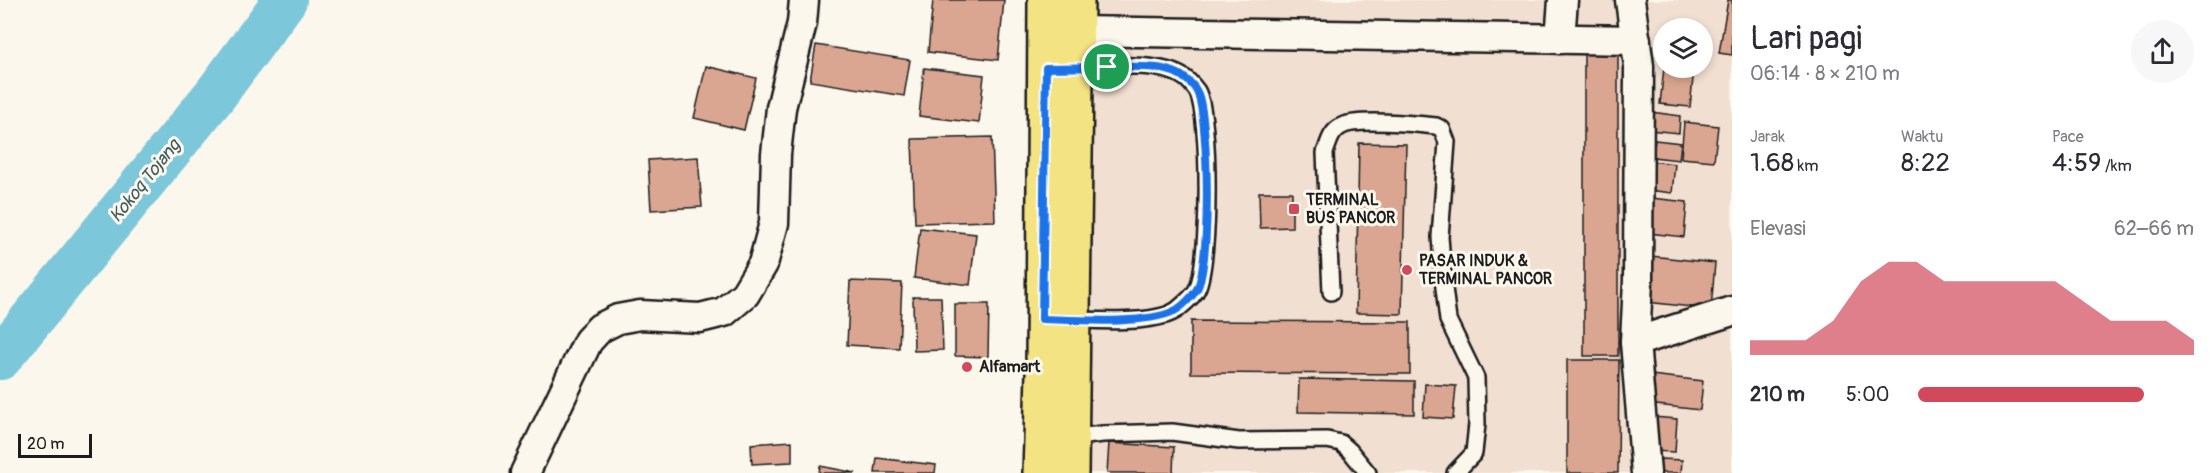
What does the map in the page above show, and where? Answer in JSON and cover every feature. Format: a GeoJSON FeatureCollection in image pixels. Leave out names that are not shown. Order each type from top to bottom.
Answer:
{"type":"FeatureCollection","features":[{"type":"Feature","properties":{"kind":"main road"},"geometry":{"type":"LineString","coordinates":[[1040,473],[1056,437],[1061,68],[1045,0]]}},
{"type":"Feature","properties":{"kind":"main road"},"geometry":{"type":"LineString","coordinates":[[1061,68],[1076,16]]}},
{"type":"Feature","properties":{"kind":"main road"},"geometry":{"type":"LineString","coordinates":[[1056,437],[1071,473]]}},
{"type":"Feature","properties":{"kind":"street"},"geometry":{"type":"LineString","coordinates":[[525,473],[588,341],[600,328],[618,319],[640,315],[700,318],[724,312],[745,294],[763,264],[774,223],[776,154],[782,108],[802,23],[804,0]]}},
{"type":"Feature","properties":{"kind":"street"},"geometry":{"type":"LineString","coordinates":[[1560,39],[1563,0]]}},
{"type":"Feature","properties":{"kind":"street"},"geometry":{"type":"LineString","coordinates":[[1630,0],[1639,66],[1638,281],[1635,342],[1646,473]]}},
{"type":"Feature","properties":{"kind":"street"},"geometry":{"type":"LineString","coordinates":[[1076,16],[1560,39],[1636,40]]}},
{"type":"Feature","properties":{"kind":"street"},"geometry":{"type":"LineString","coordinates":[[1635,342],[1732,311]]}},
{"type":"Feature","properties":{"kind":"lane"},"geometry":{"type":"LineString","coordinates":[[1058,319],[1157,318],[1176,310],[1197,290],[1205,251],[1206,154],[1203,118],[1197,92],[1185,78],[1170,71],[1149,67],[1061,68]]}},
{"type":"Feature","properties":{"kind":"lane"},"geometry":{"type":"LineString","coordinates":[[1331,292],[1325,153],[1332,134],[1343,125],[1358,123],[1436,126],[1442,129],[1447,142],[1440,237],[1448,320],[1476,378],[1474,453],[1455,473]]}},
{"type":"Feature","properties":{"kind":"lane"},"geometry":{"type":"LineString","coordinates":[[1056,437],[1172,432],[1239,441],[1326,440],[1341,443],[1368,473]]}},
{"type":"Feature","properties":{"kind":"shaded area","name":"PASAR INDUK & TERMINAL PANCOR"},"geometry":{"type":"Polygon","coordinates":[[[1086,0],[1732,0],[1732,473],[1079,473],[1086,0]]]}},
{"type":"Feature","properties":{"kind":"building"},"geometry":{"type":"Polygon","coordinates":[[[933,0],[1004,0],[998,60],[928,52],[933,0]]]}},
{"type":"Feature","properties":{"kind":"building"},"geometry":{"type":"Polygon","coordinates":[[[1728,0],[1732,0],[1732,55],[1719,53],[1728,0]]]}},
{"type":"Feature","properties":{"kind":"building"},"geometry":{"type":"Polygon","coordinates":[[[816,45],[910,60],[904,96],[810,81],[816,45]]]}},
{"type":"Feature","properties":{"kind":"building"},"geometry":{"type":"Polygon","coordinates":[[[1618,50],[1618,356],[1584,356],[1584,51],[1618,50]]]}},
{"type":"Feature","properties":{"kind":"building"},"geometry":{"type":"Polygon","coordinates":[[[706,66],[756,78],[744,130],[694,118],[706,66]]]}},
{"type":"Feature","properties":{"kind":"building"},"geometry":{"type":"Polygon","coordinates":[[[924,68],[984,75],[979,123],[919,116],[924,68]]]}},
{"type":"Feature","properties":{"kind":"building"},"geometry":{"type":"Polygon","coordinates":[[[1663,78],[1693,78],[1690,107],[1660,104],[1663,78]]]}},
{"type":"Feature","properties":{"kind":"building"},"geometry":{"type":"Polygon","coordinates":[[[1651,112],[1680,116],[1679,133],[1649,130],[1651,112]]]}},
{"type":"Feature","properties":{"kind":"building"},"geometry":{"type":"Polygon","coordinates":[[[1684,122],[1718,126],[1714,161],[1681,158],[1684,122]]]}},
{"type":"Feature","properties":{"kind":"building"},"geometry":{"type":"Polygon","coordinates":[[[992,137],[995,221],[915,223],[912,139],[992,137]]]}},
{"type":"Feature","properties":{"kind":"building"},"geometry":{"type":"Polygon","coordinates":[[[1655,140],[1681,143],[1679,160],[1653,157],[1655,140]]]}},
{"type":"Feature","properties":{"kind":"building"},"geometry":{"type":"Polygon","coordinates":[[[1359,143],[1406,144],[1402,314],[1356,313],[1359,143]]]}},
{"type":"Feature","properties":{"kind":"building"},"geometry":{"type":"Polygon","coordinates":[[[698,157],[702,207],[651,210],[648,160],[698,157]]]}},
{"type":"Feature","properties":{"kind":"building"},"geometry":{"type":"Polygon","coordinates":[[[1651,161],[1675,164],[1672,193],[1648,190],[1651,161]]]}},
{"type":"Feature","properties":{"kind":"building"},"geometry":{"type":"Polygon","coordinates":[[[1259,192],[1292,192],[1292,227],[1260,228],[1259,192]]]}},
{"type":"Feature","properties":{"kind":"building"},"geometry":{"type":"Polygon","coordinates":[[[1651,198],[1687,202],[1684,237],[1648,233],[1651,198]]]}},
{"type":"Feature","properties":{"kind":"building"},"geometry":{"type":"Polygon","coordinates":[[[920,228],[976,234],[970,285],[914,278],[920,228]]]}},
{"type":"Feature","properties":{"kind":"building"},"geometry":{"type":"Polygon","coordinates":[[[1651,256],[1715,263],[1711,309],[1646,302],[1651,256]]]}},
{"type":"Feature","properties":{"kind":"building"},"geometry":{"type":"Polygon","coordinates":[[[850,281],[902,283],[899,348],[847,345],[850,281]]]}},
{"type":"Feature","properties":{"kind":"building"},"geometry":{"type":"Polygon","coordinates":[[[913,297],[941,297],[943,350],[914,351],[913,297]]]}},
{"type":"Feature","properties":{"kind":"building"},"geometry":{"type":"Polygon","coordinates":[[[955,304],[989,304],[988,357],[955,356],[955,304]]]}},
{"type":"Feature","properties":{"kind":"building"},"geometry":{"type":"Polygon","coordinates":[[[1191,321],[1410,322],[1410,374],[1191,373],[1191,321]]]}},
{"type":"Feature","properties":{"kind":"building"},"geometry":{"type":"Polygon","coordinates":[[[1567,360],[1619,360],[1618,473],[1567,473],[1567,360]]]}},
{"type":"Feature","properties":{"kind":"building"},"geometry":{"type":"Polygon","coordinates":[[[1651,375],[1703,381],[1700,410],[1648,404],[1651,375]]]}},
{"type":"Feature","properties":{"kind":"building"},"geometry":{"type":"Polygon","coordinates":[[[1299,379],[1414,381],[1414,414],[1298,412],[1299,379]]]}},
{"type":"Feature","properties":{"kind":"building"},"geometry":{"type":"Polygon","coordinates":[[[1425,384],[1456,386],[1453,419],[1423,417],[1425,384]]]}},
{"type":"Feature","properties":{"kind":"building"},"geometry":{"type":"Polygon","coordinates":[[[1653,417],[1677,419],[1675,452],[1651,451],[1653,417]]]}},
{"type":"Feature","properties":{"kind":"building"},"geometry":{"type":"Polygon","coordinates":[[[792,441],[792,462],[752,464],[751,444],[792,441]]]}},
{"type":"Feature","properties":{"kind":"building"},"geometry":{"type":"Polygon","coordinates":[[[1109,443],[1174,447],[1173,473],[1107,473],[1109,443]]]}},
{"type":"Feature","properties":{"kind":"building"},"geometry":{"type":"Polygon","coordinates":[[[877,458],[936,465],[935,473],[875,473],[877,458]]]}},
{"type":"Feature","properties":{"kind":"building"},"geometry":{"type":"Polygon","coordinates":[[[1660,459],[1682,460],[1681,473],[1659,473],[1660,459]]]}},
{"type":"Feature","properties":{"kind":"building"},"geometry":{"type":"Polygon","coordinates":[[[820,466],[856,473],[819,473],[820,466]]]}},
{"type":"Feature","properties":{"kind":"waterway","name":"Kokoq Tojang"},"geometry":{"type":"LineString","coordinates":[[0,358],[215,95],[285,0]]}},
{"type":"Feature","properties":{"kind":"place","name":"TERMINAL BUS PANCOR"},"geometry":{"type":"Point","coordinates":[1294,209]}},
{"type":"Feature","properties":{"kind":"place","name":"PASAR INDUK & TERMINAL PANCOR"},"geometry":{"type":"Point","coordinates":[1407,270]}},
{"type":"Feature","properties":{"kind":"place","name":"Alfamart"},"geometry":{"type":"Point","coordinates":[967,367]}},
{"type":"Feature","properties":{"kind":"route"},"geometry":{"type":"LineString","coordinates":[[1107,67],[1149,67],[1170,71],[1185,78],[1197,92],[1203,118],[1206,154],[1205,251],[1197,290],[1176,310],[1157,318],[1042,319],[1046,68],[1107,67]]}}]}
